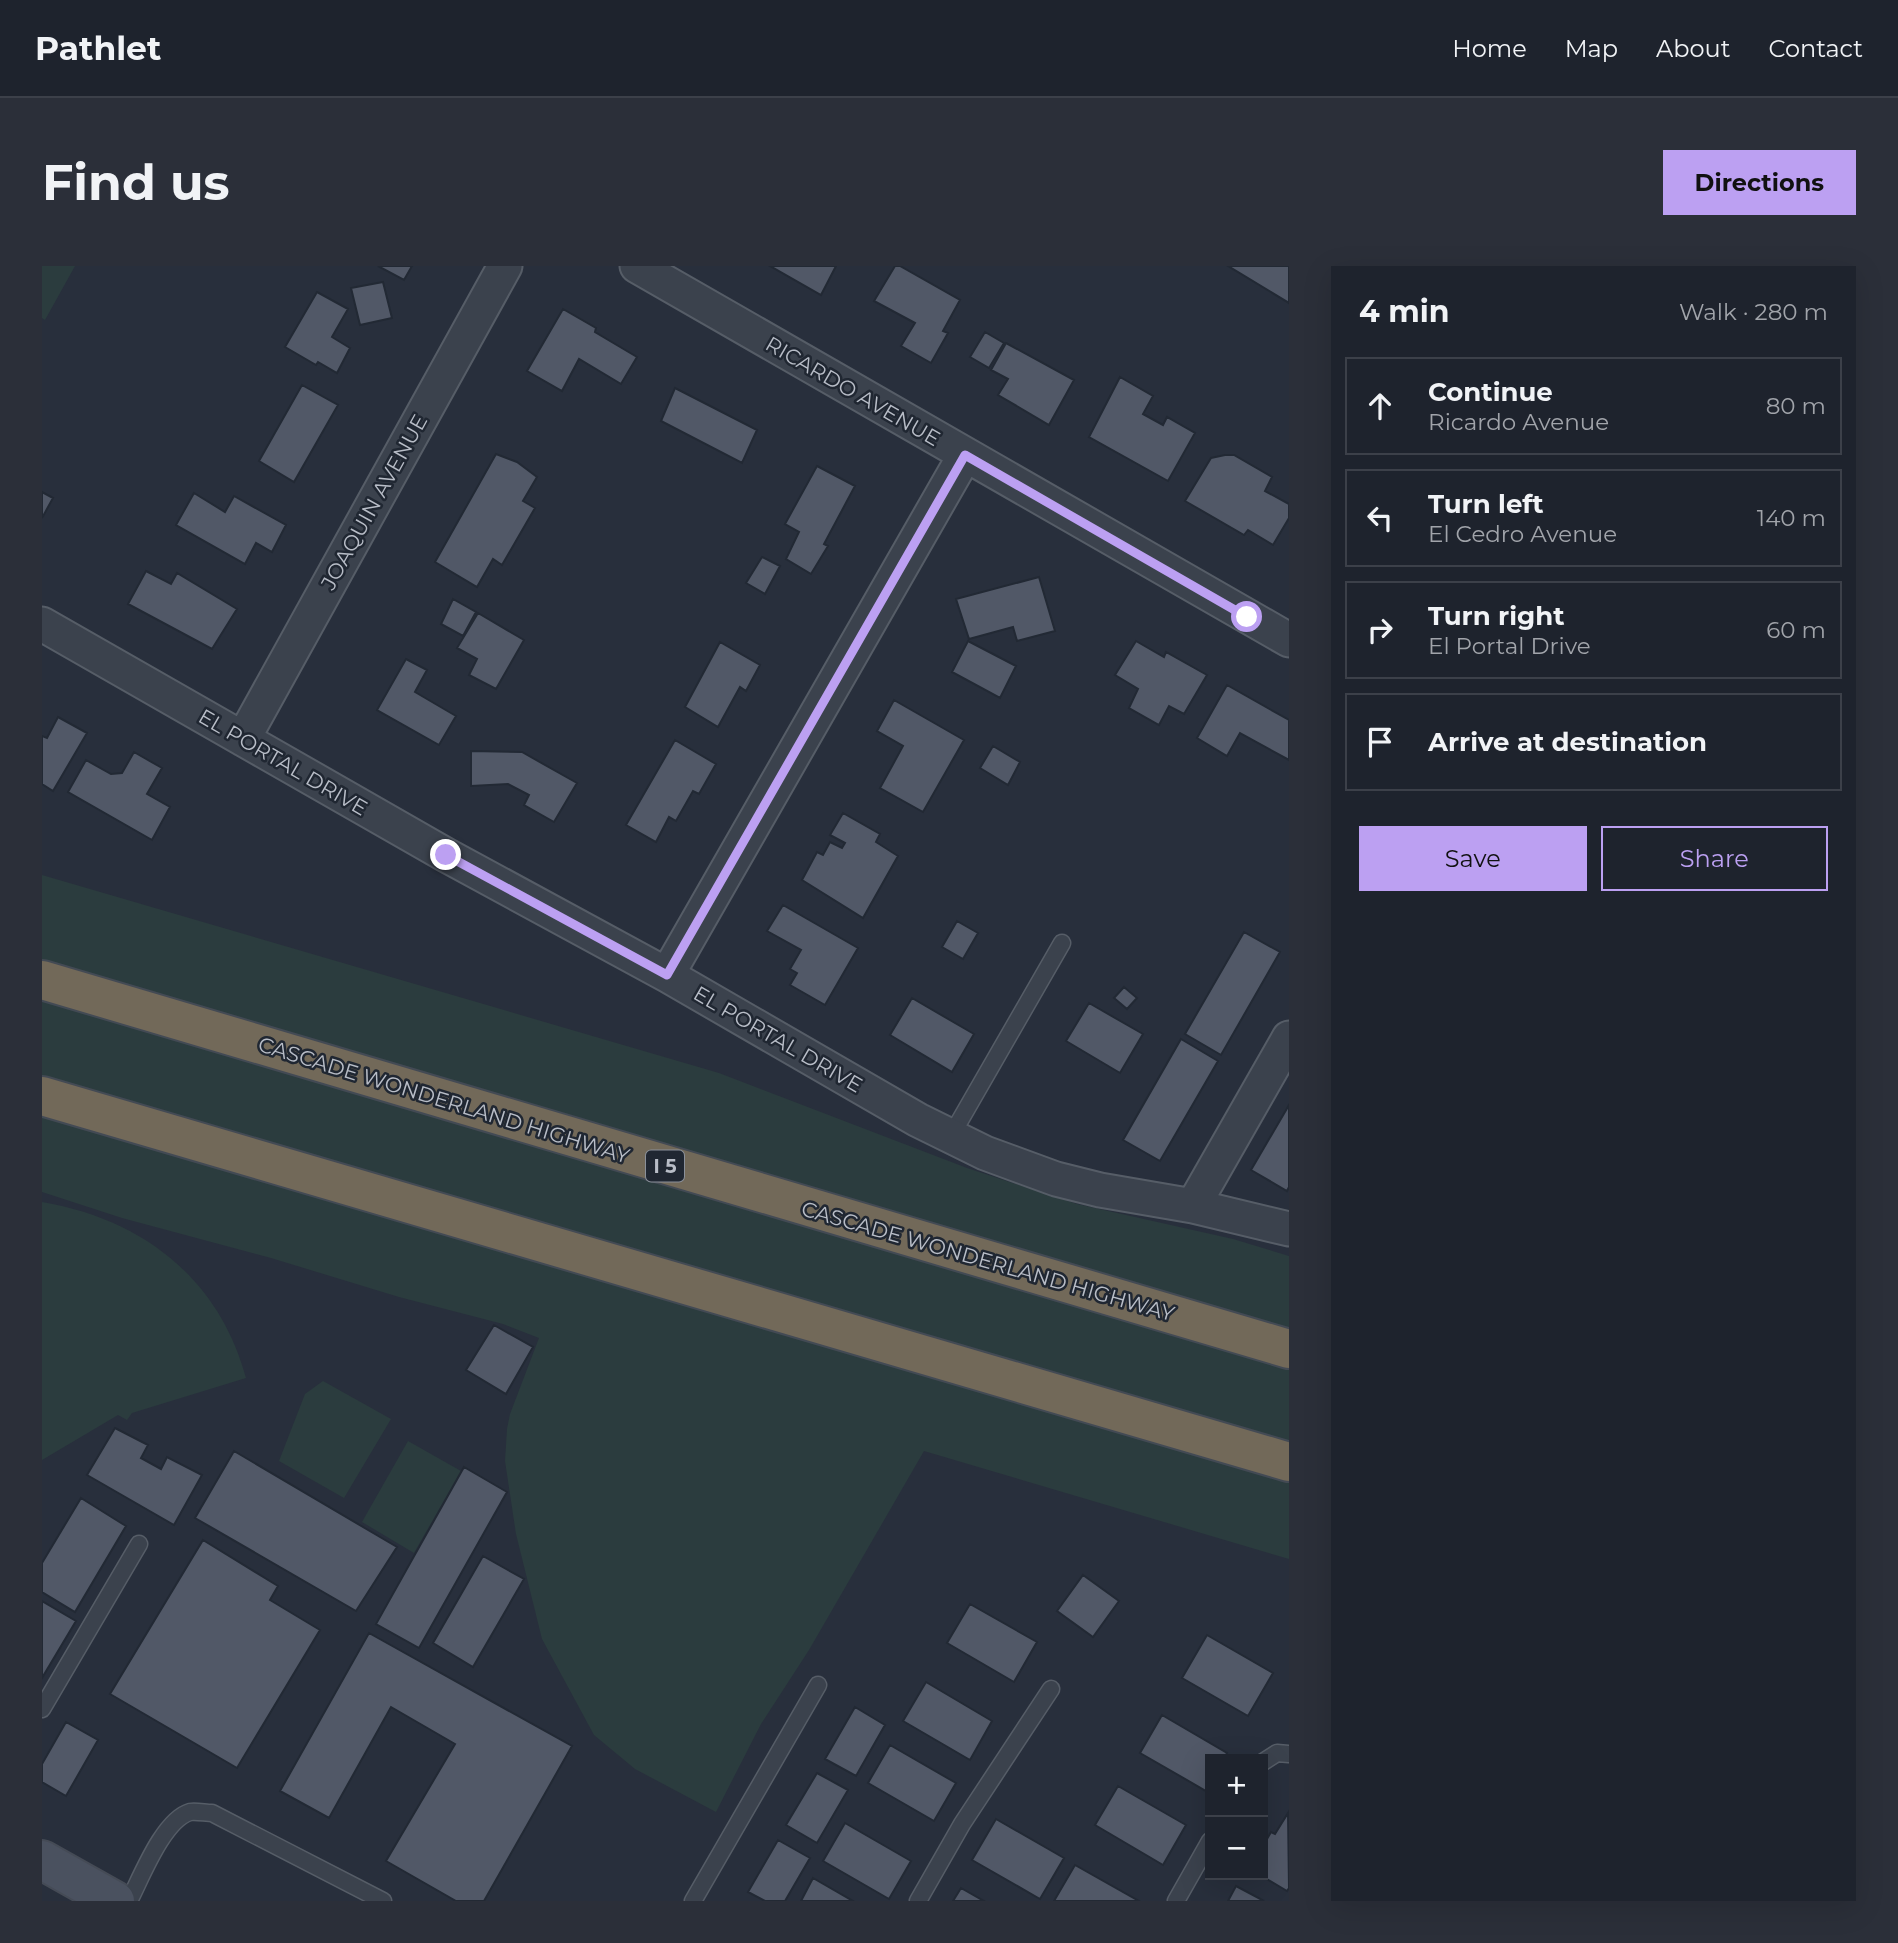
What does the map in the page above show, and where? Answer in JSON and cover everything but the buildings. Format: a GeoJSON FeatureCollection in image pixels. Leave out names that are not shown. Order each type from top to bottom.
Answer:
{"type":"FeatureCollection","features":[{"type":"Feature","properties":{"kind":"highway","name":"CASCADE WONDERLAND HIGHWAY"},"geometry":{"type":"LineString","coordinates":[[42,980],[1289,1349]]}},
{"type":"Feature","properties":{"kind":"highway"},"geometry":{"type":"LineString","coordinates":[[42,1096],[1289,1462]]}},
{"type":"Feature","properties":{"kind":"main road"},"geometry":{"type":"LineString","coordinates":[[42,1860],[115,1901]]}},
{"type":"Feature","properties":{"kind":"street","name":"JOAQUIN AVENUE"},"geometry":{"type":"LineString","coordinates":[[243,739],[505,266]]}},
{"type":"Feature","properties":{"kind":"street","name":"RICARDO AVENUE"},"geometry":{"type":"LineString","coordinates":[[637,266],[1289,640]]}},
{"type":"Feature","properties":{"kind":"street"},"geometry":{"type":"LineString","coordinates":[[667,975],[965,455]]}},
{"type":"Feature","properties":{"kind":"street","name":"EL PORTAL DRIVE"},"geometry":{"type":"LineString","coordinates":[[42,624],[446,855],[667,975],[918,1120],[985,1153],[1056,1179],[1100,1190],[1193,1206],[1289,1229]]}},
{"type":"Feature","properties":{"kind":"street"},"geometry":{"type":"LineString","coordinates":[[1193,1206],[1289,1038]]}},
{"type":"Feature","properties":{"kind":"lane"},"geometry":{"type":"LineString","coordinates":[[951,1136],[1062,943]]}},
{"type":"Feature","properties":{"kind":"lane"},"geometry":{"type":"LineString","coordinates":[[42,1709],[139,1544]]}},
{"type":"Feature","properties":{"kind":"lane"},"geometry":{"type":"LineString","coordinates":[[693,1901],[818,1685]]}},
{"type":"Feature","properties":{"kind":"lane"},"geometry":{"type":"LineString","coordinates":[[918,1901],[962,1824],[1051,1689]]}},
{"type":"Feature","properties":{"kind":"lane"},"geometry":{"type":"LineString","coordinates":[[1268,1759],[1277,1753],[1289,1754]]}},
{"type":"Feature","properties":{"kind":"lane"},"geometry":{"type":"LineString","coordinates":[[129,1901],[161,1840],[174,1822],[190,1812],[212,1813],[383,1901]]}},
{"type":"Feature","properties":{"kind":"lane"},"geometry":{"type":"LineString","coordinates":[[1176,1901],[1205,1850]]}},
{"type":"Feature","properties":{"kind":"shaded area"},"geometry":{"type":"Polygon","coordinates":[[[42,266],[75,266],[45,320],[42,318],[42,266]]]}},
{"type":"Feature","properties":{"kind":"shaded area"},"geometry":{"type":"Polygon","coordinates":[[[42,875],[719,1073],[967,1168],[1077,1204],[1233,1239],[1289,1256],[1289,1559],[924,1451],[809,1650],[761,1724],[716,1812],[635,1769],[594,1735],[542,1639],[516,1534],[505,1461],[507,1429],[510,1414],[539,1338],[503,1324],[122,1218],[42,1192],[42,875]]]}},
{"type":"Feature","properties":{"kind":"shaded area"},"geometry":{"type":"Polygon","coordinates":[[[42,1202],[78,1210],[112,1223],[143,1239],[171,1259],[196,1283],[217,1311],[234,1342],[246,1378],[132,1413],[127,1420],[118,1415],[42,1460],[42,1202]]]}},
{"type":"Feature","properties":{"kind":"shaded area"},"geometry":{"type":"Polygon","coordinates":[[[323,1381],[391,1419],[344,1498],[279,1461],[305,1394],[323,1381]]]}},
{"type":"Feature","properties":{"kind":"shaded area"},"geometry":{"type":"Polygon","coordinates":[[[408,1441],[461,1471],[414,1553],[362,1522],[408,1441]]]}},
{"type":"Feature","properties":{"kind":"route"},"geometry":{"type":"LineString","coordinates":[[446,855],[667,975],[965,455],[1247,617]]}}]}
